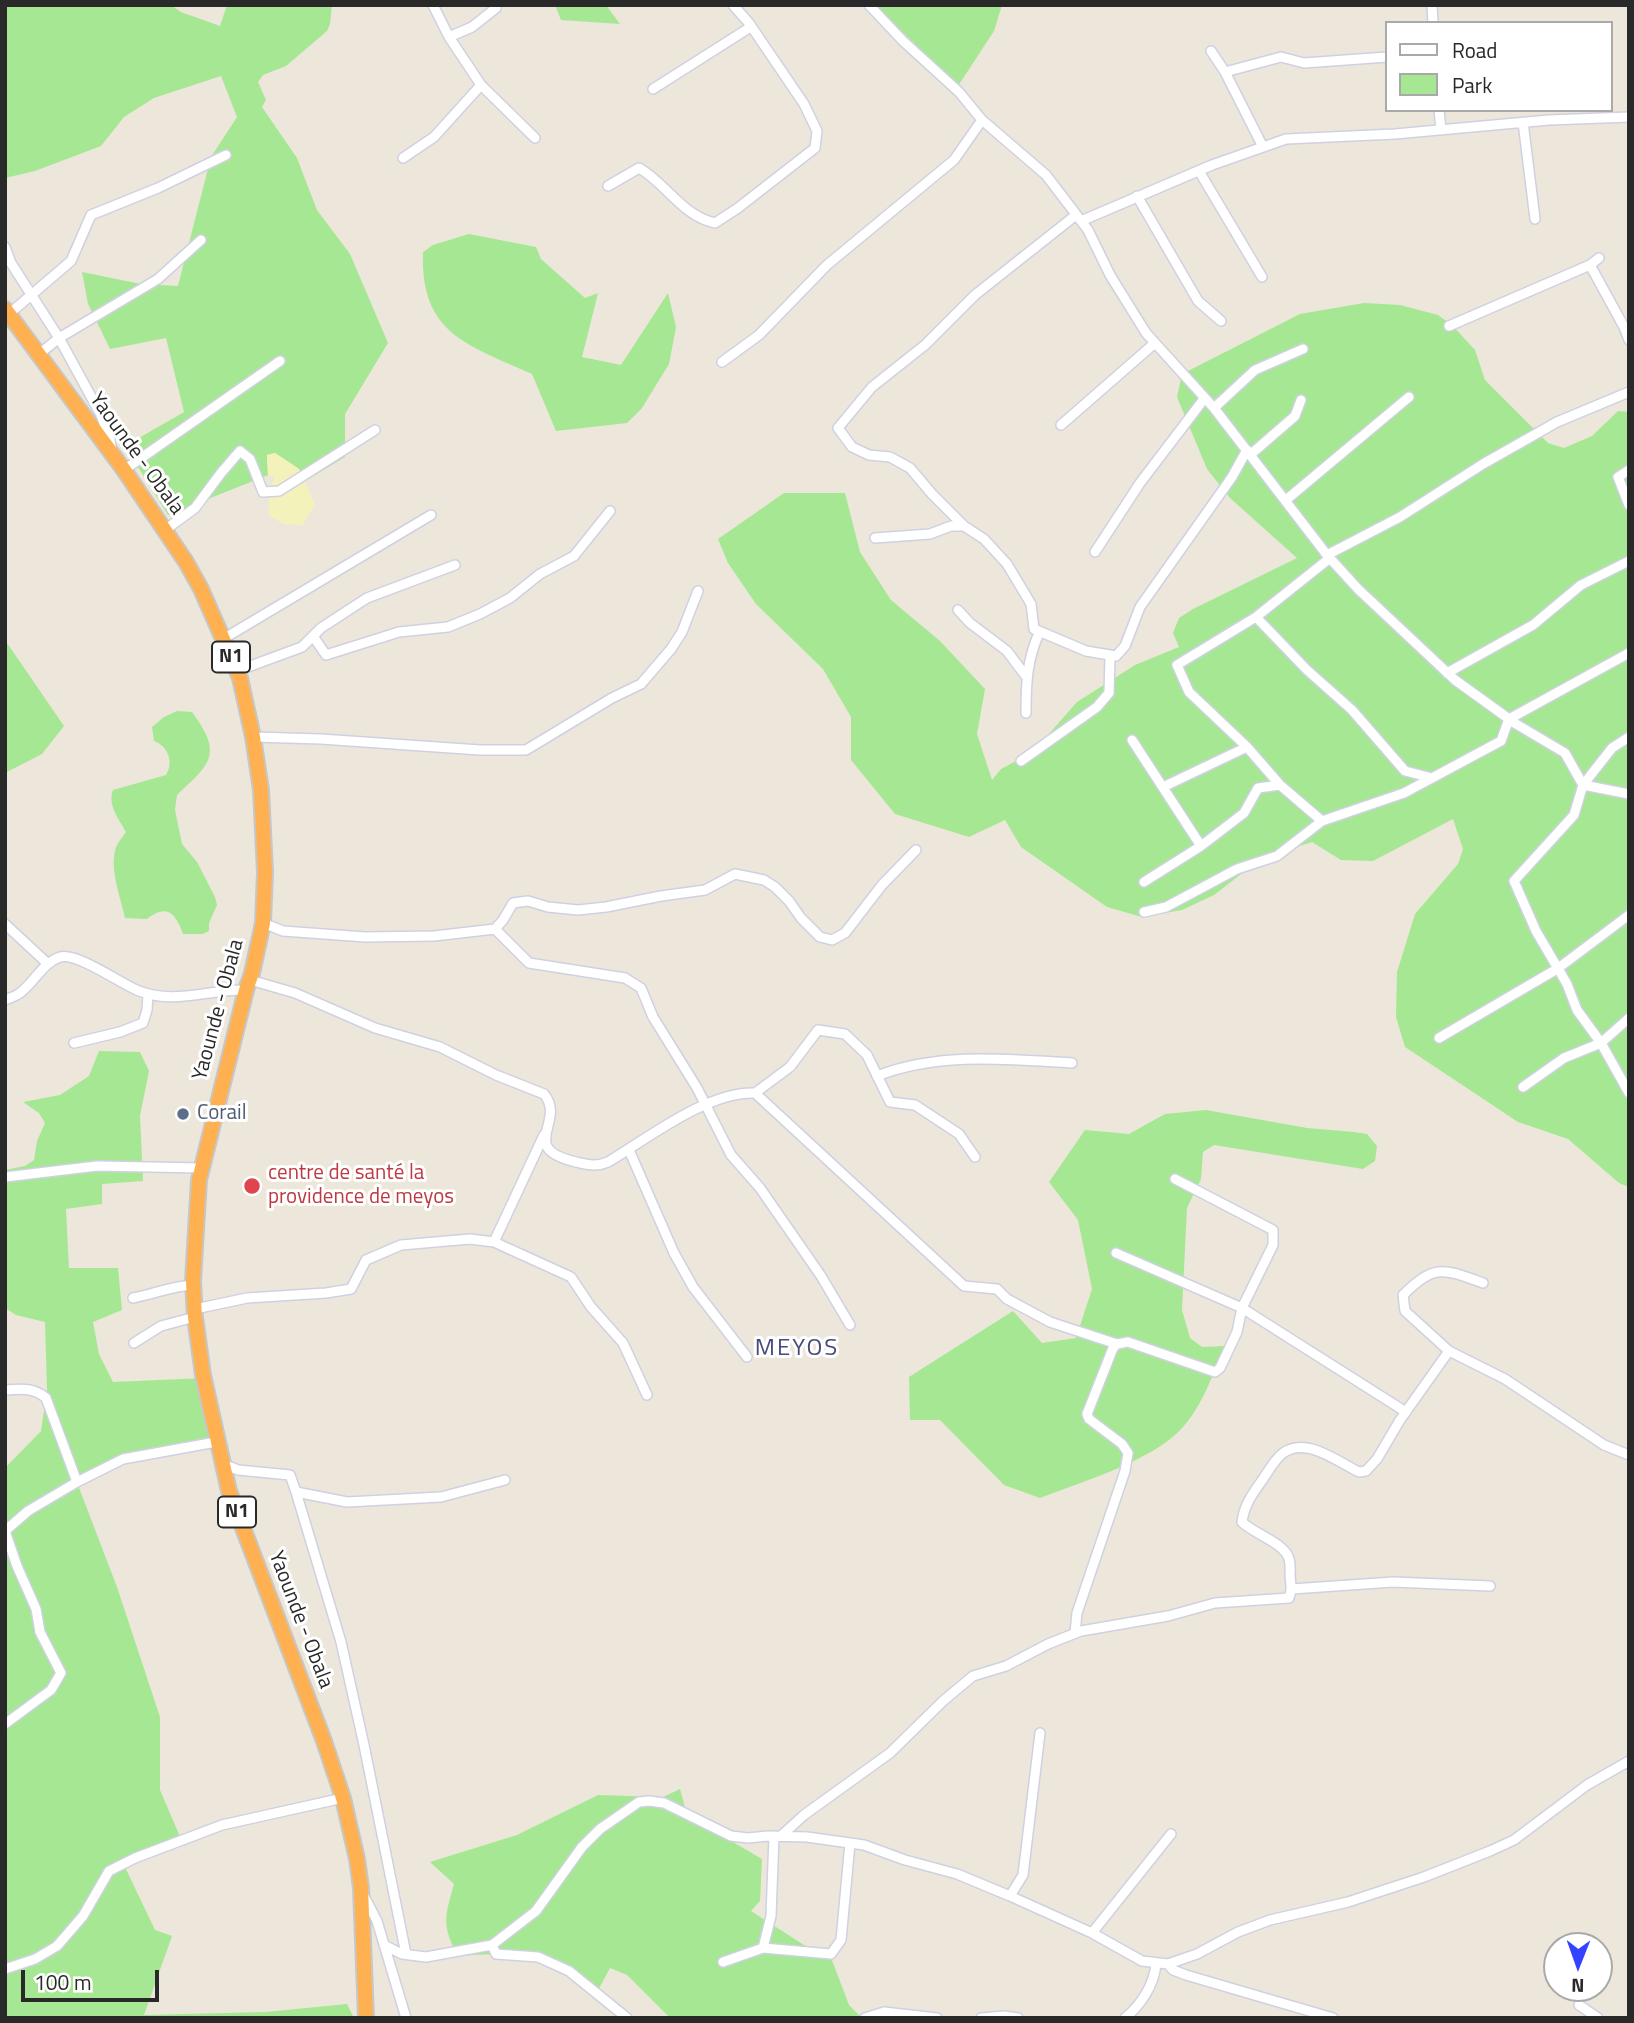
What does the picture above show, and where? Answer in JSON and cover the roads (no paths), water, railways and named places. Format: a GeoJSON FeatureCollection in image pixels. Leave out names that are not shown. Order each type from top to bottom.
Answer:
{"type":"FeatureCollection","features":[{"type":"Feature","properties":{"kind":"highway","name":"Yaounde - Obala"},"geometry":{"type":"LineString","coordinates":[[6,311],[124,470],[201,589],[237,671],[253,737],[261,790],[265,872],[263,923],[201,1168],[193,1285],[195,1313],[203,1375],[229,1491],[343,1798],[361,1888],[366,2018]]}},
{"type":"Feature","properties":{"kind":"street"},"geometry":{"type":"LineString","coordinates":[[433,5],[449,37],[481,85],[535,138]]}},
{"type":"Feature","properties":{"kind":"street"},"geometry":{"type":"LineString","coordinates":[[608,186],[639,168],[651,175],[669,195],[705,220],[715,223],[815,148],[817,131],[804,104],[749,23],[733,5]]}},
{"type":"Feature","properties":{"kind":"street"},"geometry":{"type":"LineString","coordinates":[[869,5],[903,41],[959,92],[982,120],[1046,175],[1088,230],[1110,275],[1155,343],[1214,408],[1328,556],[1358,590],[1447,673],[1509,719],[1565,753],[1583,785],[1629,794]]}},
{"type":"Feature","properties":{"kind":"street"},"geometry":{"type":"LineString","coordinates":[[449,37],[472,27],[496,8]]}},
{"type":"Feature","properties":{"kind":"street"},"geometry":{"type":"LineString","coordinates":[[653,89],[740,35],[749,28],[749,23]]}},
{"type":"Feature","properties":{"kind":"street"},"geometry":{"type":"LineString","coordinates":[[1211,51],[1225,72],[1263,147]]}},
{"type":"Feature","properties":{"kind":"street"},"geometry":{"type":"LineString","coordinates":[[1225,72],[1281,57],[1304,63],[1386,58]]}},
{"type":"Feature","properties":{"kind":"street"},"geometry":{"type":"LineString","coordinates":[[403,158],[434,137],[481,85]]}},
{"type":"Feature","properties":{"kind":"street"},"geometry":{"type":"LineString","coordinates":[[1440,112],[1441,130]]}},
{"type":"Feature","properties":{"kind":"street"},"geometry":{"type":"LineString","coordinates":[[1301,400],[1295,416],[1248,452],[1140,607],[1122,652],[1116,656],[1086,651],[1034,629],[1031,604],[1007,564],[984,539],[964,526],[910,468],[890,457],[869,454],[852,447],[838,428],[872,387],[925,345],[975,295],[1079,218],[1286,139],[1629,117]]}},
{"type":"Feature","properties":{"kind":"street"},"geometry":{"type":"LineString","coordinates":[[722,362],[759,335],[827,265],[954,160],[982,120]]}},
{"type":"Feature","properties":{"kind":"street"},"geometry":{"type":"LineString","coordinates":[[1523,122],[1535,219]]}},
{"type":"Feature","properties":{"kind":"street"},"geometry":{"type":"LineString","coordinates":[[6,311],[31,295],[71,261],[91,215],[158,188],[226,155]]}},
{"type":"Feature","properties":{"kind":"street"},"geometry":{"type":"LineString","coordinates":[[1199,171],[1262,277]]}},
{"type":"Feature","properties":{"kind":"street"},"geometry":{"type":"LineString","coordinates":[[1137,197],[1198,301],[1221,321]]}},
{"type":"Feature","properties":{"kind":"street"},"geometry":{"type":"LineString","coordinates":[[38,355],[59,338],[158,279],[201,240]]}},
{"type":"Feature","properties":{"kind":"street"},"geometry":{"type":"LineString","coordinates":[[5,247],[10,262],[59,338],[100,413],[110,439],[112,457]]}},
{"type":"Feature","properties":{"kind":"street"},"geometry":{"type":"LineString","coordinates":[[1450,326],[1590,265],[1599,258]]}},
{"type":"Feature","properties":{"kind":"street"},"geometry":{"type":"LineString","coordinates":[[1590,265],[1626,326],[1629,340]]}},
{"type":"Feature","properties":{"kind":"street"},"geometry":{"type":"LineString","coordinates":[[1061,425],[1155,343]]}},
{"type":"Feature","properties":{"kind":"street"},"geometry":{"type":"LineString","coordinates":[[1214,408],[1255,370],[1303,349]]}},
{"type":"Feature","properties":{"kind":"street"},"geometry":{"type":"LineString","coordinates":[[124,470],[280,361]]}},
{"type":"Feature","properties":{"kind":"street"},"geometry":{"type":"LineString","coordinates":[[1322,821],[1280,785],[1247,747],[1189,692],[1177,665],[1256,617],[1328,556],[1400,517],[1483,464],[1557,422],[1629,392]]}},
{"type":"Feature","properties":{"kind":"street"},"geometry":{"type":"LineString","coordinates":[[1286,500],[1409,397]]}},
{"type":"Feature","properties":{"kind":"street"},"geometry":{"type":"LineString","coordinates":[[1095,552],[1140,483],[1204,399]]}},
{"type":"Feature","properties":{"kind":"street"},"geometry":{"type":"LineString","coordinates":[[165,530],[195,508],[240,451],[250,459],[264,492],[279,491],[375,430]]}},
{"type":"Feature","properties":{"kind":"street"},"geometry":{"type":"LineString","coordinates":[[1629,470],[1618,477],[1629,505]]}},
{"type":"Feature","properties":{"kind":"street"},"geometry":{"type":"LineString","coordinates":[[313,636],[326,655],[399,632],[448,626],[481,614],[574,556],[610,511]]}},
{"type":"Feature","properties":{"kind":"street"},"geometry":{"type":"LineString","coordinates":[[223,639],[431,515]]}},
{"type":"Feature","properties":{"kind":"street"},"geometry":{"type":"LineString","coordinates":[[875,538],[930,534],[951,526],[964,526]]}},
{"type":"Feature","properties":{"kind":"street"},"geometry":{"type":"LineString","coordinates":[[1447,673],[1534,625],[1581,585],[1629,561]]}},
{"type":"Feature","properties":{"kind":"street"},"geometry":{"type":"LineString","coordinates":[[237,671],[302,647],[321,628],[367,598],[454,565]]}},
{"type":"Feature","properties":{"kind":"street"},"geometry":{"type":"LineString","coordinates":[[253,737],[480,750],[526,750],[612,698],[641,684],[682,632],[698,591]]}},
{"type":"Feature","properties":{"kind":"street"},"geometry":{"type":"LineString","coordinates":[[958,610],[970,623],[1007,651],[1026,674]]}},
{"type":"Feature","properties":{"kind":"street"},"geometry":{"type":"LineString","coordinates":[[1256,617],[1307,670],[1352,710],[1405,771],[1432,778]]}},
{"type":"Feature","properties":{"kind":"street"},"geometry":{"type":"LineString","coordinates":[[1026,713],[1026,674],[1030,652],[1039,633]]}},
{"type":"Feature","properties":{"kind":"street"},"geometry":{"type":"LineString","coordinates":[[1144,912],[1166,907],[1237,869],[1277,856],[1322,821],[1404,793],[1502,741],[1509,719],[1629,653]]}},
{"type":"Feature","properties":{"kind":"street"},"geometry":{"type":"LineString","coordinates":[[1021,761],[1097,707],[1110,693],[1110,656]]}},
{"type":"Feature","properties":{"kind":"street"},"geometry":{"type":"LineString","coordinates":[[1629,737],[1612,748],[1583,785],[1574,816],[1514,881],[1536,931],[1577,1010],[1601,1043],[1629,1093]]}},
{"type":"Feature","properties":{"kind":"street"},"geometry":{"type":"LineString","coordinates":[[1132,740],[1201,846]]}},
{"type":"Feature","properties":{"kind":"street"},"geometry":{"type":"LineString","coordinates":[[1163,787],[1247,747]]}},
{"type":"Feature","properties":{"kind":"street"},"geometry":{"type":"LineString","coordinates":[[1144,882],[1201,846],[1244,813],[1258,788],[1280,785]]}},
{"type":"Feature","properties":{"kind":"street"},"geometry":{"type":"LineString","coordinates":[[263,923],[283,931],[365,937],[434,936],[495,929],[513,903],[528,901],[548,907],[578,910],[606,907],[651,897],[705,890],[735,874],[764,880],[775,887],[789,901],[800,918],[820,937],[832,940],[845,933],[882,885],[916,850]]}},
{"type":"Feature","properties":{"kind":"street"},"geometry":{"type":"LineString","coordinates":[[1439,1038],[1557,969],[1629,915]]}},
{"type":"Feature","properties":{"kind":"street"},"geometry":{"type":"LineString","coordinates":[[5,924],[47,963]]}},
{"type":"Feature","properties":{"kind":"street"},"geometry":{"type":"LineString","coordinates":[[495,929],[529,963],[625,978],[641,988],[653,1017],[731,1155],[760,1188],[821,1276],[850,1325]]}},
{"type":"Feature","properties":{"kind":"street"},"geometry":{"type":"LineString","coordinates":[[5,1000],[19,993],[47,963],[66,957],[87,964],[148,994],[181,998],[248,985],[295,993],[375,1028],[439,1046],[496,1075],[544,1094],[551,1108],[551,1117],[494,1242]]}},
{"type":"Feature","properties":{"kind":"street"},"geometry":{"type":"LineString","coordinates":[[74,1043],[120,1032],[143,1023],[148,1010],[148,994]]}},
{"type":"Feature","properties":{"kind":"street"},"geometry":{"type":"LineString","coordinates":[[1522,1087],[1564,1058],[1601,1043],[1629,1018]]}},
{"type":"Feature","properties":{"kind":"street"},"geometry":{"type":"LineString","coordinates":[[755,1093],[790,1068],[818,1030],[845,1034],[867,1055],[890,1102],[915,1105],[959,1134],[975,1157]]}},
{"type":"Feature","properties":{"kind":"street"},"geometry":{"type":"LineString","coordinates":[[877,1076],[905,1065],[969,1059],[1072,1063]]}},
{"type":"Feature","properties":{"kind":"street"},"geometry":{"type":"LineString","coordinates":[[545,1134],[545,1143],[555,1156],[597,1166],[705,1105],[743,1092],[755,1093],[964,1286],[997,1289],[1007,1299],[1050,1322],[1116,1344],[1128,1342],[1215,1372],[1220,1368],[1237,1332],[1242,1308],[1273,1245],[1273,1230],[1175,1179]]}},
{"type":"Feature","properties":{"kind":"street"},"geometry":{"type":"LineString","coordinates":[[629,1150],[674,1253],[693,1287],[747,1357]]}},
{"type":"Feature","properties":{"kind":"street"},"geometry":{"type":"LineString","coordinates":[[5,1177],[97,1166],[201,1168]]}},
{"type":"Feature","properties":{"kind":"street"},"geometry":{"type":"LineString","coordinates":[[134,1343],[161,1326],[247,1298],[351,1289],[366,1261],[401,1245],[470,1239],[494,1242],[571,1277],[591,1307],[623,1343],[647,1395]]}},
{"type":"Feature","properties":{"kind":"street"},"geometry":{"type":"LineString","coordinates":[[1116,1252],[1242,1308],[1406,1412]]}},
{"type":"Feature","properties":{"kind":"street"},"geometry":{"type":"LineString","coordinates":[[1483,1283],[1436,1271],[1422,1276],[1403,1295],[1405,1311],[1449,1351],[1505,1379],[1604,1445],[1629,1455]]}},
{"type":"Feature","properties":{"kind":"street"},"geometry":{"type":"LineString","coordinates":[[133,1298],[173,1287],[193,1285]]}},
{"type":"Feature","properties":{"kind":"street"},"geometry":{"type":"LineString","coordinates":[[1075,1633],[1077,1613],[1125,1471],[1128,1453],[1122,1444],[1089,1419],[1087,1414],[1116,1344]]}},
{"type":"Feature","properties":{"kind":"street"},"geometry":{"type":"LineString","coordinates":[[763,1948],[771,1916],[778,1836],[890,1753],[974,1676],[1006,1665],[1075,1633],[1168,1616],[1215,1603],[1289,1598],[1292,1589],[1289,1557],[1276,1544],[1252,1532],[1242,1522],[1243,1509],[1257,1487],[1285,1451],[1297,1447],[1313,1449],[1359,1472],[1366,1471],[1377,1459],[1449,1351]]}},
{"type":"Feature","properties":{"kind":"street"},"geometry":{"type":"LineString","coordinates":[[5,1390],[27,1388],[46,1398],[77,1482]]}},
{"type":"Feature","properties":{"kind":"street"},"geometry":{"type":"LineString","coordinates":[[5,1724],[51,1690],[61,1673],[40,1632],[36,1609],[6,1540],[5,1531],[28,1511],[123,1459],[216,1441]]}},
{"type":"Feature","properties":{"kind":"street"},"geometry":{"type":"LineString","coordinates":[[221,1463],[238,1471],[290,1475],[341,1642],[365,1745],[406,1954]]}},
{"type":"Feature","properties":{"kind":"street"},"geometry":{"type":"LineString","coordinates":[[296,1492],[347,1502],[441,1497],[505,1480]]}},
{"type":"Feature","properties":{"kind":"street"},"geometry":{"type":"LineString","coordinates":[[1292,1589],[1393,1582],[1490,1586]]}},
{"type":"Feature","properties":{"kind":"street"},"geometry":{"type":"LineString","coordinates":[[1010,1896],[1023,1875],[1040,1733]]}},
{"type":"Feature","properties":{"kind":"street"},"geometry":{"type":"LineString","coordinates":[[384,1945],[406,1954],[426,1956],[492,1945],[536,1911],[582,1847],[600,1829],[639,1802],[649,1801],[664,1803],[731,1836],[778,1836],[864,1845],[905,1860],[957,1874],[1092,1933],[1142,1961],[1168,1964],[1198,1954],[1238,1932],[1270,1920],[1348,1902],[1490,1851],[1514,1840],[1587,1785],[1629,1760]]}},
{"type":"Feature","properties":{"kind":"street"},"geometry":{"type":"LineString","coordinates":[[5,1969],[35,1959],[57,1946],[83,1916],[110,1871],[135,1858],[222,1825],[343,1798]]}},
{"type":"Feature","properties":{"kind":"street"},"geometry":{"type":"LineString","coordinates":[[1092,1933],[1171,1834]]}},
{"type":"Feature","properties":{"kind":"street"},"geometry":{"type":"LineString","coordinates":[[723,1962],[763,1948],[831,1954],[841,1940],[850,1843]]}},
{"type":"Feature","properties":{"kind":"street"},"geometry":{"type":"LineString","coordinates":[[361,1888],[377,1921],[406,2018]]}},
{"type":"Feature","properties":{"kind":"street"},"geometry":{"type":"LineString","coordinates":[[492,1945],[496,1954],[538,1957],[569,1970],[628,2018]]}},
{"type":"Feature","properties":{"kind":"street"},"geometry":{"type":"LineString","coordinates":[[1125,2018],[1143,1999],[1156,1964]]}},
{"type":"Feature","properties":{"kind":"street"},"geometry":{"type":"LineString","coordinates":[[1168,1964],[1173,1970],[1186,1975],[1333,2018]]}},
{"type":"Feature","properties":{"kind":"street"},"geometry":{"type":"LineString","coordinates":[[1579,2005],[1598,2018]]}},
{"type":"Feature","properties":{"kind":"street"},"geometry":{"type":"LineString","coordinates":[[865,2018],[884,2012],[937,2018]]}},
{"type":"Feature","properties":{"kind":"street"},"geometry":{"type":"LineString","coordinates":[[981,2018],[1004,2015],[1018,2018]]}},
{"type":"Feature","properties":{"kind":"place","name":"Corail"},"geometry":{"type":"Point","coordinates":[183,1114]}},
{"type":"Feature","properties":{"kind":"place","name":"centre de santé la providence de meyos"},"geometry":{"type":"Point","coordinates":[252,1186]}},
{"type":"Feature","properties":{"kind":"district","name":"MEYOS"},"geometry":{"type":"Point","coordinates":[797,1349]}}]}
